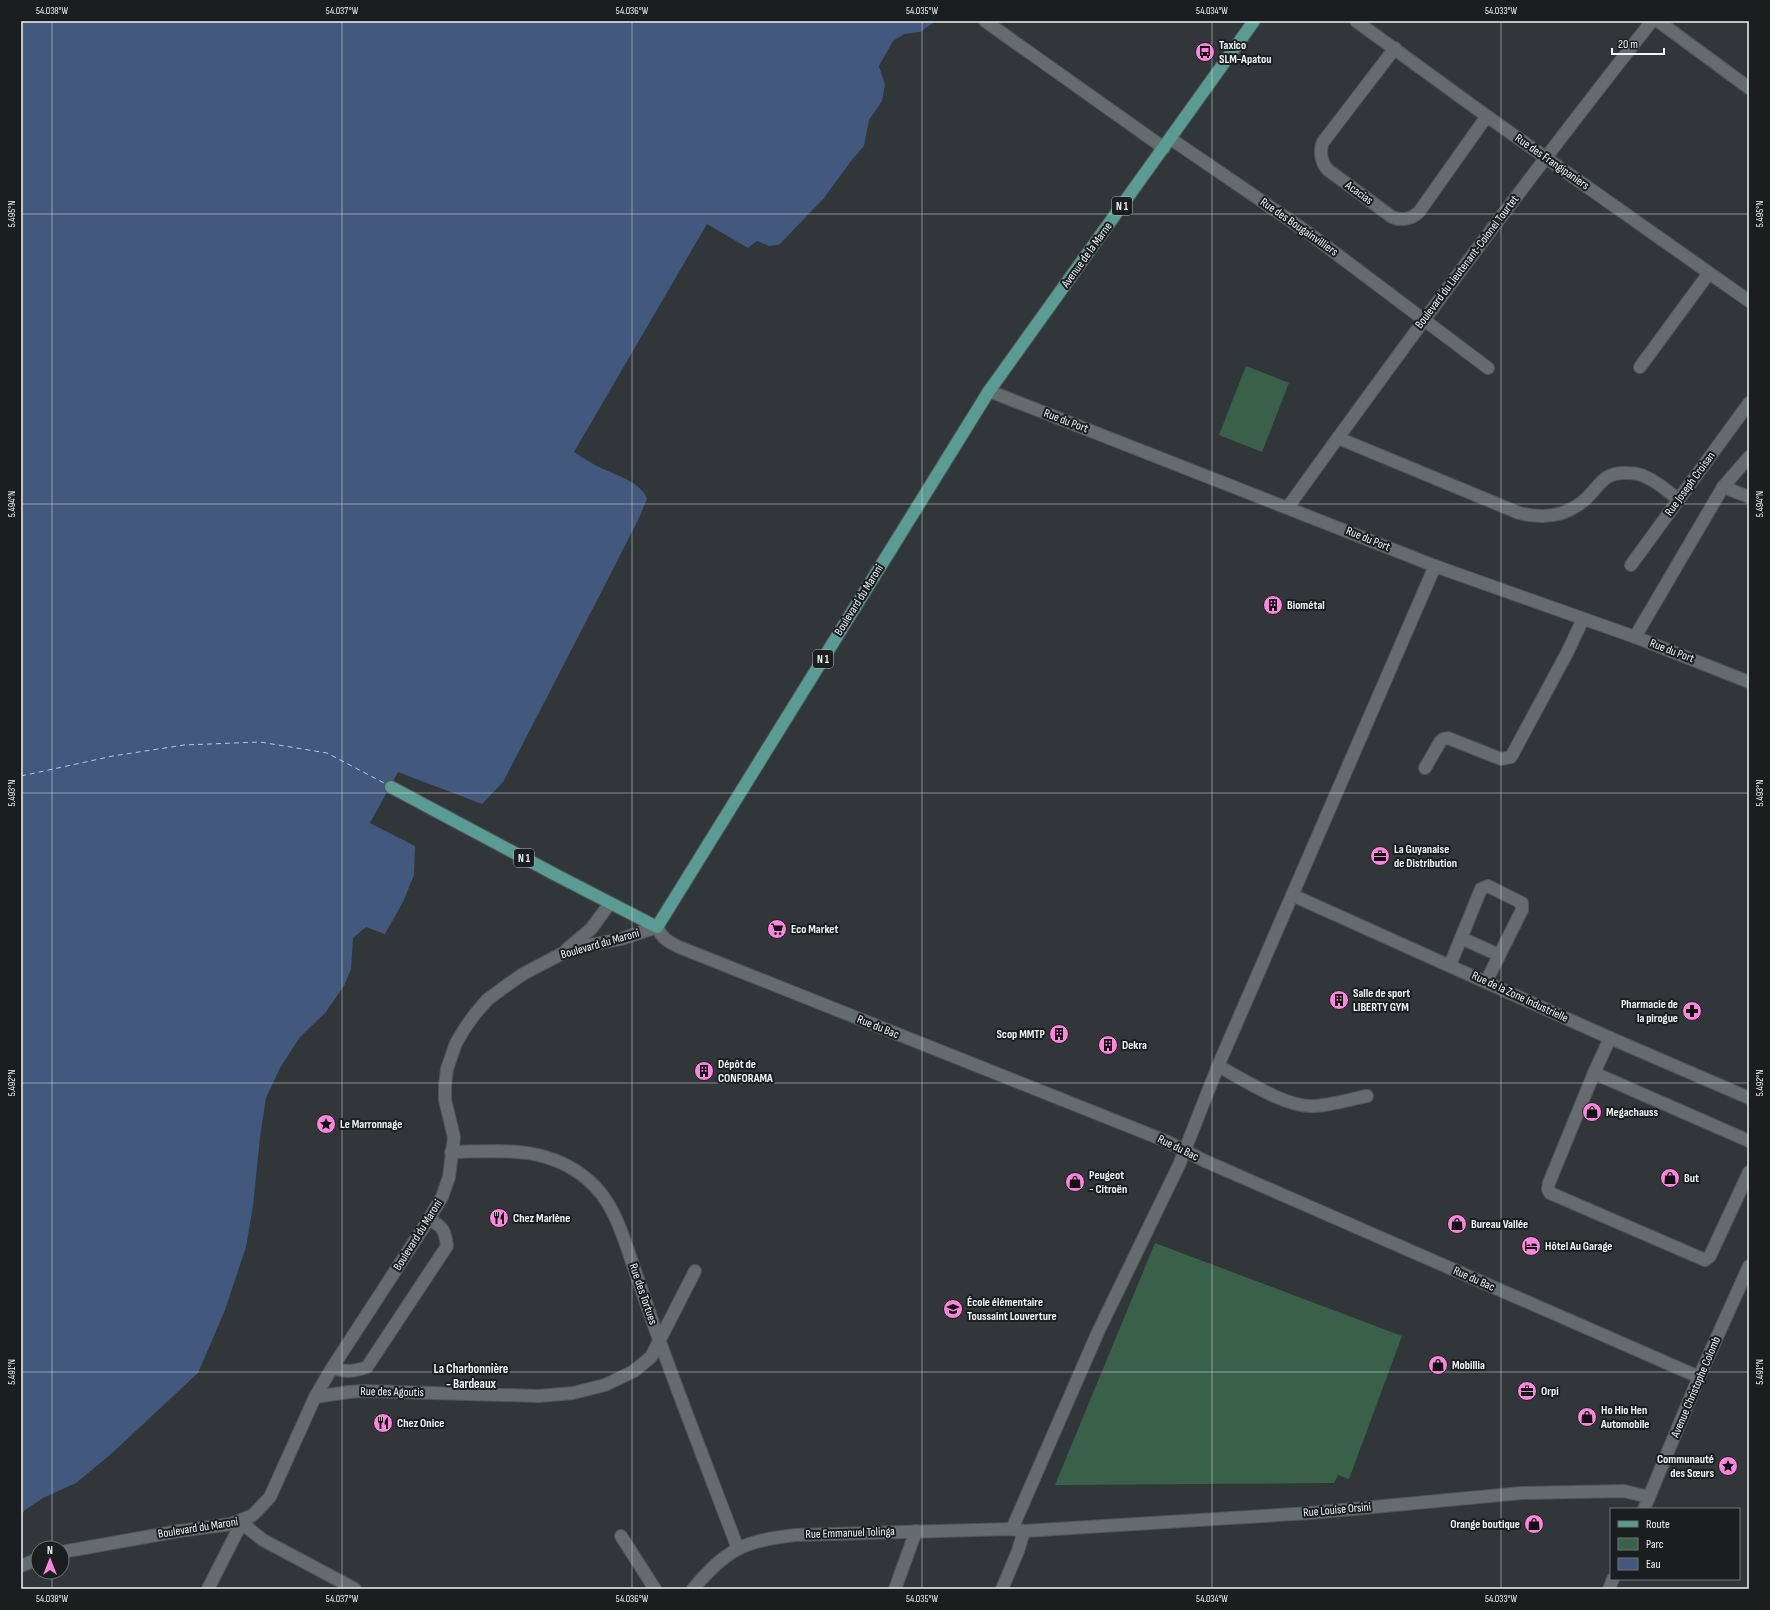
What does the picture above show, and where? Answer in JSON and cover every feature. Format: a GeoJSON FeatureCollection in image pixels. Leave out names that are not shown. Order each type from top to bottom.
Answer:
{"type":"FeatureCollection","features":[{"type":"Feature","properties":{"kind":"main road","name":"Avenue de la Marne"},"geometry":{"type":"LineString","coordinates":[[988,391],[1254,21]]}},
{"type":"Feature","properties":{"kind":"main road","name":"Boulevard du Maroni"},"geometry":{"type":"LineString","coordinates":[[657,927],[988,391]]}},
{"type":"Feature","properties":{"kind":"main road","name":"N 1"},"geometry":{"type":"LineString","coordinates":[[391,787],[657,927]]}},
{"type":"Feature","properties":{"kind":"street","name":"Rue des Bougainvilliers"},"geometry":{"type":"LineString","coordinates":[[985,21],[1167,144],[1310,234],[1488,368]]}},
{"type":"Feature","properties":{"kind":"street","name":"Rue des Frangipaniers"},"geometry":{"type":"LineString","coordinates":[[1356,21],[1488,117],[1749,301]]}},
{"type":"Feature","properties":{"kind":"street","name":"Boulevard du Lieutenant-Colonel Tourtet"},"geometry":{"type":"LineString","coordinates":[[1288,507],[1424,319],[1559,139],[1652,21]]}},
{"type":"Feature","properties":{"kind":"street"},"geometry":{"type":"LineString","coordinates":[[1658,21],[1749,88]]}},
{"type":"Feature","properties":{"kind":"street","name":"Acacias"},"geometry":{"type":"LineString","coordinates":[[1395,48],[1323,142],[1321,146],[1321,156],[1325,167],[1328,170],[1392,217],[1396,219],[1409,218],[1419,212],[1488,117]]}},
{"type":"Feature","properties":{"kind":"street"},"geometry":{"type":"LineString","coordinates":[[1640,367],[1709,273]]}},
{"type":"Feature","properties":{"kind":"street","name":"Rue du Port"},"geometry":{"type":"LineString","coordinates":[[988,391],[1288,507],[1435,566],[1635,637],[1749,682]]}},
{"type":"Feature","properties":{"kind":"street","name":"Rue Joseph Croisan"},"geometry":{"type":"LineString","coordinates":[[1631,565],[1749,403]]}},
{"type":"Feature","properties":{"kind":"street"},"geometry":{"type":"LineString","coordinates":[[1338,438],[1520,513],[1532,516],[1555,516],[1574,508],[1580,505],[1605,478],[1620,472],[1638,474],[1648,478],[1678,500]]}},
{"type":"Feature","properties":{"kind":"street"},"geometry":{"type":"LineString","coordinates":[[1635,637],[1723,487],[1749,456]]}},
{"type":"Feature","properties":{"kind":"street"},"geometry":{"type":"LineString","coordinates":[[1723,487],[1749,497]]}},
{"type":"Feature","properties":{"kind":"street"},"geometry":{"type":"LineString","coordinates":[[1012,1528],[1098,1332],[1175,1172],[1218,1066],[1435,566]]}},
{"type":"Feature","properties":{"kind":"street"},"geometry":{"type":"LineString","coordinates":[[1425,768],[1440,742],[1443,739],[1448,738],[1501,759],[1511,757],[1567,653],[1583,619]]}},
{"type":"Feature","properties":{"kind":"street"},"geometry":{"type":"LineString","coordinates":[[1450,965],[1481,889],[1488,886],[1522,903],[1522,910],[1486,982]]}},
{"type":"Feature","properties":{"kind":"street","name":"Rue de la Zone Industrielle"},"geometry":{"type":"LineString","coordinates":[[1292,895],[1610,1038],[1749,1098]]}},
{"type":"Feature","properties":{"kind":"street"},"geometry":{"type":"LineString","coordinates":[[563,953],[591,929],[610,903]]}},
{"type":"Feature","properties":{"kind":"street","name":"Boulevard du Maroni"},"geometry":{"type":"LineString","coordinates":[[70,1550],[179,1530],[216,1527],[243,1520],[253,1515],[270,1497],[316,1397],[332,1368],[429,1220],[442,1197],[449,1177],[454,1137],[447,1112],[444,1085],[451,1056],[464,1028],[487,1000],[523,974],[563,953],[580,947],[620,939],[657,927]]}},
{"type":"Feature","properties":{"kind":"street","name":"Rue du Bac"},"geometry":{"type":"LineString","coordinates":[[657,927],[661,935],[668,942],[699,956],[1166,1141],[1205,1161],[1699,1378]]}},
{"type":"Feature","properties":{"kind":"street"},"geometry":{"type":"LineString","coordinates":[[1462,938],[1499,955]]}},
{"type":"Feature","properties":{"kind":"street"},"geometry":{"type":"LineString","coordinates":[[1610,1038],[1549,1183],[1548,1189],[1550,1193],[1705,1260],[1710,1256],[1749,1172]]}},
{"type":"Feature","properties":{"kind":"street"},"geometry":{"type":"LineString","coordinates":[[1218,1066],[1278,1097],[1297,1104],[1312,1106],[1367,1096]]}},
{"type":"Feature","properties":{"kind":"street"},"geometry":{"type":"LineString","coordinates":[[1594,1073],[1749,1141]]}},
{"type":"Feature","properties":{"kind":"street","name":"Rue des Tortues"},"geometry":{"type":"LineString","coordinates":[[451,1152],[502,1150],[525,1151],[558,1161],[574,1169],[587,1179],[608,1203],[616,1218],[660,1342],[738,1549]]}},
{"type":"Feature","properties":{"kind":"street"},"geometry":{"type":"LineString","coordinates":[[332,1368],[348,1372],[357,1371],[366,1367],[447,1246],[446,1235],[442,1227],[429,1220]]}},
{"type":"Feature","properties":{"kind":"street","name":"Avenue Christophe Colomb"},"geometry":{"type":"LineString","coordinates":[[1644,1508],[1699,1378],[1749,1266]]}},
{"type":"Feature","properties":{"kind":"street","name":"Rue des Agoutis"},"geometry":{"type":"LineString","coordinates":[[316,1397],[364,1391],[539,1396],[573,1393],[605,1385],[634,1371],[651,1358],[695,1271]]}},
{"type":"Feature","properties":{"kind":"street","name":"Rue Louise Orsini"},"geometry":{"type":"LineString","coordinates":[[1024,1531],[1310,1513],[1522,1493],[1624,1491],[1649,1497]]}},
{"type":"Feature","properties":{"kind":"street"},"geometry":{"type":"LineString","coordinates":[[208,1589],[243,1520],[249,1528],[263,1540],[356,1589]]}},
{"type":"Feature","properties":{"kind":"street","name":"Rue Emmanuel Tolinga"},"geometry":{"type":"LineString","coordinates":[[693,1589],[718,1562],[738,1549],[764,1539],[795,1536],[1012,1528],[1024,1531]]}},
{"type":"Feature","properties":{"kind":"street"},"geometry":{"type":"LineString","coordinates":[[895,1589],[916,1531]]}},
{"type":"Feature","properties":{"kind":"street"},"geometry":{"type":"LineString","coordinates":[[1002,1589],[1018,1551],[1024,1531]]}},
{"type":"Feature","properties":{"kind":"street"},"geometry":{"type":"LineString","coordinates":[[620,1536],[655,1589]]}},
{"type":"Feature","properties":{"kind":"green space"},"geometry":{"type":"Polygon","coordinates":[[[1246,366],[1289,383],[1262,452],[1219,435],[1246,366]]]}},
{"type":"Feature","properties":{"kind":"green space"},"geometry":{"type":"Polygon","coordinates":[[[1155,1243],[1402,1336],[1349,1479],[1338,1475],[1334,1483],[1055,1485],[1155,1243]]]}},
{"type":"Feature","properties":{"kind":"water"},"geometry":{"type":"Polygon","coordinates":[[[21,21],[936,21],[920,32],[904,34],[893,41],[879,66],[885,85],[882,101],[869,120],[864,146],[824,198],[779,245],[769,246],[757,241],[748,248],[707,224],[574,452],[634,484],[640,488],[647,499],[607,581],[503,782],[482,804],[398,772],[370,823],[415,846],[414,875],[403,902],[385,934],[366,927],[353,938],[351,969],[344,986],[325,1013],[300,1037],[280,1068],[266,1098],[260,1137],[253,1206],[246,1247],[225,1310],[198,1373],[111,1454],[76,1483],[43,1498],[25,1510],[21,1515],[21,21]]]}},
{"type":"Feature","properties":{"kind":"ferry route"},"geometry":{"type":"LineString","coordinates":[[21,776],[113,756],[184,745],[260,742],[327,753],[386,784]]}},
{"type":"Feature","properties":{"kind":"place","name":"Taxico SLM-Apatou"},"geometry":{"type":"Point","coordinates":[1205,52]}},
{"type":"Feature","properties":{"kind":"place","name":"Biométal"},"geometry":{"type":"Point","coordinates":[1273,605]}},
{"type":"Feature","properties":{"kind":"place","name":"La Guyanaise de Distribution"},"geometry":{"type":"Point","coordinates":[1380,856]}},
{"type":"Feature","properties":{"kind":"place","name":"Eco Market"},"geometry":{"type":"Point","coordinates":[777,929]}},
{"type":"Feature","properties":{"kind":"place","name":"Salle de sport LIBERTY GYM"},"geometry":{"type":"Point","coordinates":[1339,1000]}},
{"type":"Feature","properties":{"kind":"place","name":"Pharmacie de la pirogue"},"geometry":{"type":"Point","coordinates":[1692,1011]}},
{"type":"Feature","properties":{"kind":"place","name":"Scop MMTP"},"geometry":{"type":"Point","coordinates":[1059,1034]}},
{"type":"Feature","properties":{"kind":"place","name":"Dekra"},"geometry":{"type":"Point","coordinates":[1108,1045]}},
{"type":"Feature","properties":{"kind":"place","name":"Dépôt de CONFORAMA"},"geometry":{"type":"Point","coordinates":[704,1071]}},
{"type":"Feature","properties":{"kind":"place","name":"Megachauss"},"geometry":{"type":"Point","coordinates":[1592,1112]}},
{"type":"Feature","properties":{"kind":"place","name":"Le Marronnage"},"geometry":{"type":"Point","coordinates":[326,1124]}},
{"type":"Feature","properties":{"kind":"place","name":"But"},"geometry":{"type":"Point","coordinates":[1670,1178]}},
{"type":"Feature","properties":{"kind":"place","name":"Peugeot - Citroën"},"geometry":{"type":"Point","coordinates":[1075,1182]}},
{"type":"Feature","properties":{"kind":"place","name":"Chez Marlène"},"geometry":{"type":"Point","coordinates":[499,1218]}},
{"type":"Feature","properties":{"kind":"place","name":"Bureau Vallée"},"geometry":{"type":"Point","coordinates":[1457,1224]}},
{"type":"Feature","properties":{"kind":"place","name":"Hôtel Au Garage"},"geometry":{"type":"Point","coordinates":[1531,1246]}},
{"type":"Feature","properties":{"kind":"place","name":"École élémentaire Toussaint Louverture"},"geometry":{"type":"Point","coordinates":[953,1309]}},
{"type":"Feature","properties":{"kind":"place","name":"Mobillia"},"geometry":{"type":"Point","coordinates":[1438,1365]}},
{"type":"Feature","properties":{"kind":"place","name":"Orpi"},"geometry":{"type":"Point","coordinates":[1527,1391]}},
{"type":"Feature","properties":{"kind":"place","name":"Ho Hio Hen Automobile"},"geometry":{"type":"Point","coordinates":[1587,1417]}},
{"type":"Feature","properties":{"kind":"place","name":"Chez Onice"},"geometry":{"type":"Point","coordinates":[383,1423]}},
{"type":"Feature","properties":{"kind":"place","name":"Communauté des Sœurs"},"geometry":{"type":"Point","coordinates":[1728,1466]}},
{"type":"Feature","properties":{"kind":"place","name":"Orange boutique"},"geometry":{"type":"Point","coordinates":[1534,1524]}},
{"type":"Feature","properties":{"kind":"district","name":"La Charbonnière - Bardeaux"},"geometry":{"type":"Point","coordinates":[471,1376]}}]}
